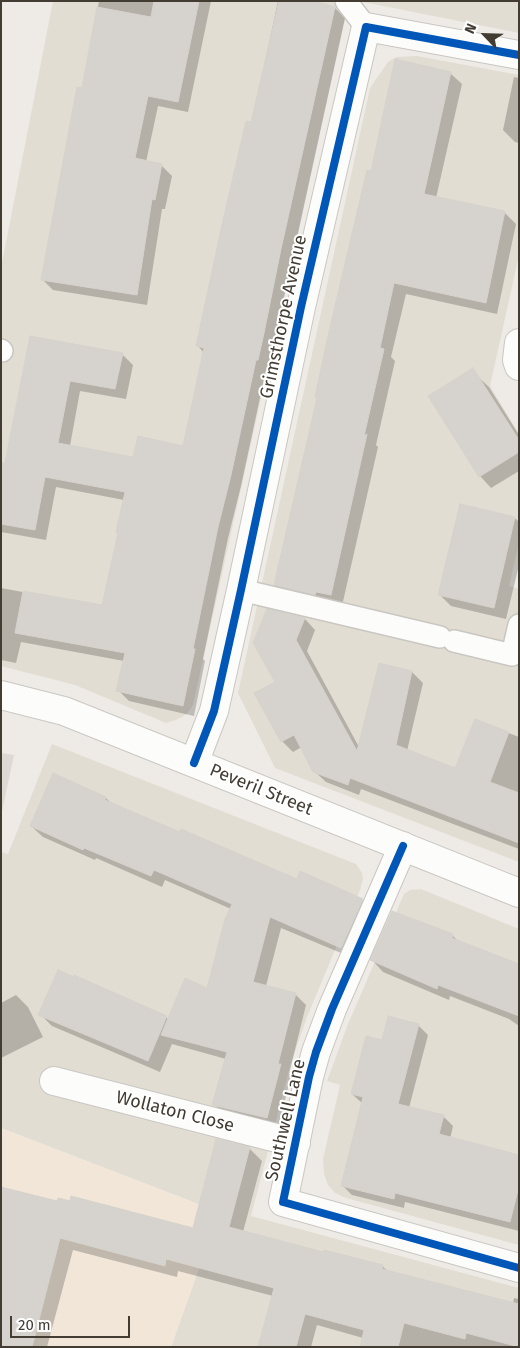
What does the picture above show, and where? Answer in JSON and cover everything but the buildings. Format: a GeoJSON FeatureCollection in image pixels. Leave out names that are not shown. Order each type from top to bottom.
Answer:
{"type":"FeatureCollection","features":[{"type":"Feature","properties":{"kind":"street"},"geometry":{"type":"LineString","coordinates":[[366,27],[519,55]]}},
{"type":"Feature","properties":{"kind":"street","name":"Grimsthorpe Avenue"},"geometry":{"type":"LineString","coordinates":[[194,763],[214,711],[242,590],[301,307],[366,27]]}},
{"type":"Feature","properties":{"kind":"street"},"geometry":{"type":"LineString","coordinates":[[519,343],[516,360],[519,366]]}},
{"type":"Feature","properties":{"kind":"street","name":"Peveril Street"},"geometry":{"type":"LineString","coordinates":[[1,695],[64,711],[519,893]]}},
{"type":"Feature","properties":{"kind":"street","name":"Southwell Lane"},"geometry":{"type":"LineString","coordinates":[[403,846],[329,1018],[309,1077],[282,1202],[519,1268]]}},
{"type":"Feature","properties":{"kind":"street","name":"Wollaton Close"},"geometry":{"type":"LineString","coordinates":[[54,1081],[296,1143]]}},
{"type":"Feature","properties":{"kind":"lane"},"geometry":{"type":"LineString","coordinates":[[346,1],[366,27]]}},
{"type":"Feature","properties":{"kind":"lane"},"geometry":{"type":"LineString","coordinates":[[242,590],[512,655],[519,625]]}},
{"type":"Feature","properties":{"kind":"shaded area"},"geometry":{"type":"Polygon","coordinates":[[[53,1],[349,1],[193,705],[187,714],[166,723],[75,685],[1,666],[1,268],[53,1]]]}},
{"type":"Feature","properties":{"kind":"shaded area"},"geometry":{"type":"Polygon","coordinates":[[[358,1],[519,1],[519,33],[358,1]]]}},
{"type":"Feature","properties":{"kind":"shaded area"},"geometry":{"type":"Polygon","coordinates":[[[417,56],[519,75],[519,255],[490,386],[519,434],[519,543],[509,586],[519,589],[519,862],[275,768],[238,693],[370,88],[388,62],[396,57],[417,56]]]}},
{"type":"Feature","properties":{"kind":"shaded area"},"geometry":{"type":"Polygon","coordinates":[[[52,744],[356,864],[362,873],[363,879],[360,890],[307,1017],[291,1063],[251,1216],[519,1288],[519,1347],[171,1347],[219,1212],[1,1128],[1,852],[8,854],[52,744]]]}},
{"type":"Feature","properties":{"kind":"shaded area"},"geometry":{"type":"Polygon","coordinates":[[[1,753],[14,755],[1,816],[1,753]]]}},
{"type":"Feature","properties":{"kind":"shaded area"},"geometry":{"type":"Polygon","coordinates":[[[421,889],[519,929],[519,1245],[346,1198],[335,1193],[328,1185],[324,1174],[323,1159],[340,1085],[327,1081],[348,1024],[404,894],[410,890],[421,889]]]}},
{"type":"Feature","properties":{"kind":"shaded area"},"geometry":{"type":"Polygon","coordinates":[[[1,1128],[219,1212],[171,1347],[1,1347],[1,1128]]]}},
{"type":"Feature","properties":{"kind":"cycle path"},"geometry":{"type":"LineString","coordinates":[[194,763],[214,711],[301,307],[366,27],[519,55]]}},
{"type":"Feature","properties":{"kind":"cycle path"},"geometry":{"type":"LineString","coordinates":[[403,846],[332,1009],[316,1052],[283,1202],[519,1268]]}}]}
